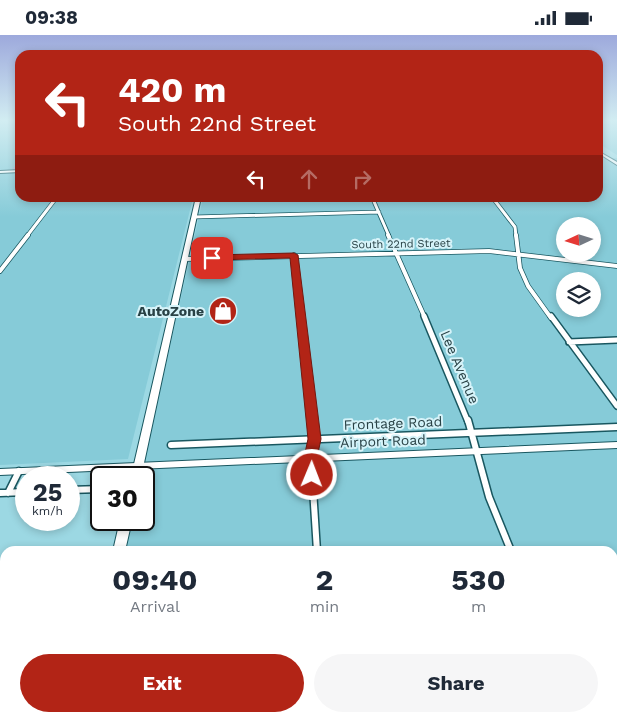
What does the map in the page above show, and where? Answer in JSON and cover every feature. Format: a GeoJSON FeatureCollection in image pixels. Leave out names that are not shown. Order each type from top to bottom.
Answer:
{"type":"FeatureCollection","features":[{"type":"Feature","properties":{"kind":"main road"},"geometry":{"type":"LineString","coordinates":[[603,156],[617,165]]}},
{"type":"Feature","properties":{"kind":"main road"},"geometry":{"type":"LineString","coordinates":[[603,160],[608,160]]}},
{"type":"Feature","properties":{"kind":"main road"},"geometry":{"type":"LineString","coordinates":[[0,172],[15,171]]}},
{"type":"Feature","properties":{"kind":"main road"},"geometry":{"type":"LineString","coordinates":[[138,466],[198,202]]}},
{"type":"Feature","properties":{"kind":"main road","name":"Airport Road"},"geometry":{"type":"LineString","coordinates":[[138,466],[617,445]]}},
{"type":"Feature","properties":{"kind":"main road","name":"Airport Road"},"geometry":{"type":"LineString","coordinates":[[0,472],[15,471]]}},
{"type":"Feature","properties":{"kind":"main road"},"geometry":{"type":"LineString","coordinates":[[120,546],[124,531]]}},
{"type":"Feature","properties":{"kind":"street"},"geometry":{"type":"LineString","coordinates":[[0,271],[53,202]]}},
{"type":"Feature","properties":{"kind":"street","name":"Lee Avenue"},"geometry":{"type":"LineString","coordinates":[[374,202],[465,410],[489,497],[509,546]]}},
{"type":"Feature","properties":{"kind":"street"},"geometry":{"type":"LineString","coordinates":[[496,202],[515,227],[520,268],[525,282],[617,406]]}},
{"type":"Feature","properties":{"kind":"street"},"geometry":{"type":"LineString","coordinates":[[194,217],[379,213]]}},
{"type":"Feature","properties":{"kind":"street","name":"South 22nd Street"},"geometry":{"type":"LineString","coordinates":[[185,259],[481,251],[519,253],[617,266]]}},
{"type":"Feature","properties":{"kind":"street"},"geometry":{"type":"LineString","coordinates":[[294,255],[315,439],[311,458],[317,546]]}},
{"type":"Feature","properties":{"kind":"street"},"geometry":{"type":"LineString","coordinates":[[569,342],[617,340]]}},
{"type":"Feature","properties":{"kind":"street","name":"Frontage Road"},"geometry":{"type":"LineString","coordinates":[[171,445],[617,427]]}},
{"type":"Feature","properties":{"kind":"street"},"geometry":{"type":"LineString","coordinates":[[8,493],[15,478]]}},
{"type":"Feature","properties":{"kind":"street"},"geometry":{"type":"LineString","coordinates":[[0,493],[15,493]]}},
{"type":"Feature","properties":{"kind":"shaded area"},"geometry":{"type":"Polygon","coordinates":[[[0,153],[15,153],[15,170],[0,170],[0,153]]]}},
{"type":"Feature","properties":{"kind":"shaded area"},"geometry":{"type":"Polygon","coordinates":[[[617,158],[617,546],[126,546],[130,531],[155,531],[155,466],[143,466],[202,202],[603,202],[603,159],[617,158]]]}},
{"type":"Feature","properties":{"kind":"shaded area"},"geometry":{"type":"Polygon","coordinates":[[[0,172],[15,172],[15,202],[192,202],[128,459],[0,465],[0,172]]]}},
{"type":"Feature","properties":{"kind":"place","name":"AutoZone"},"geometry":{"type":"Point","coordinates":[223,311]}},
{"type":"Feature","properties":{"kind":"route"},"geometry":{"type":"LineString","coordinates":[[212,258],[294,255],[315,439],[312,453],[312,475]]}}]}
